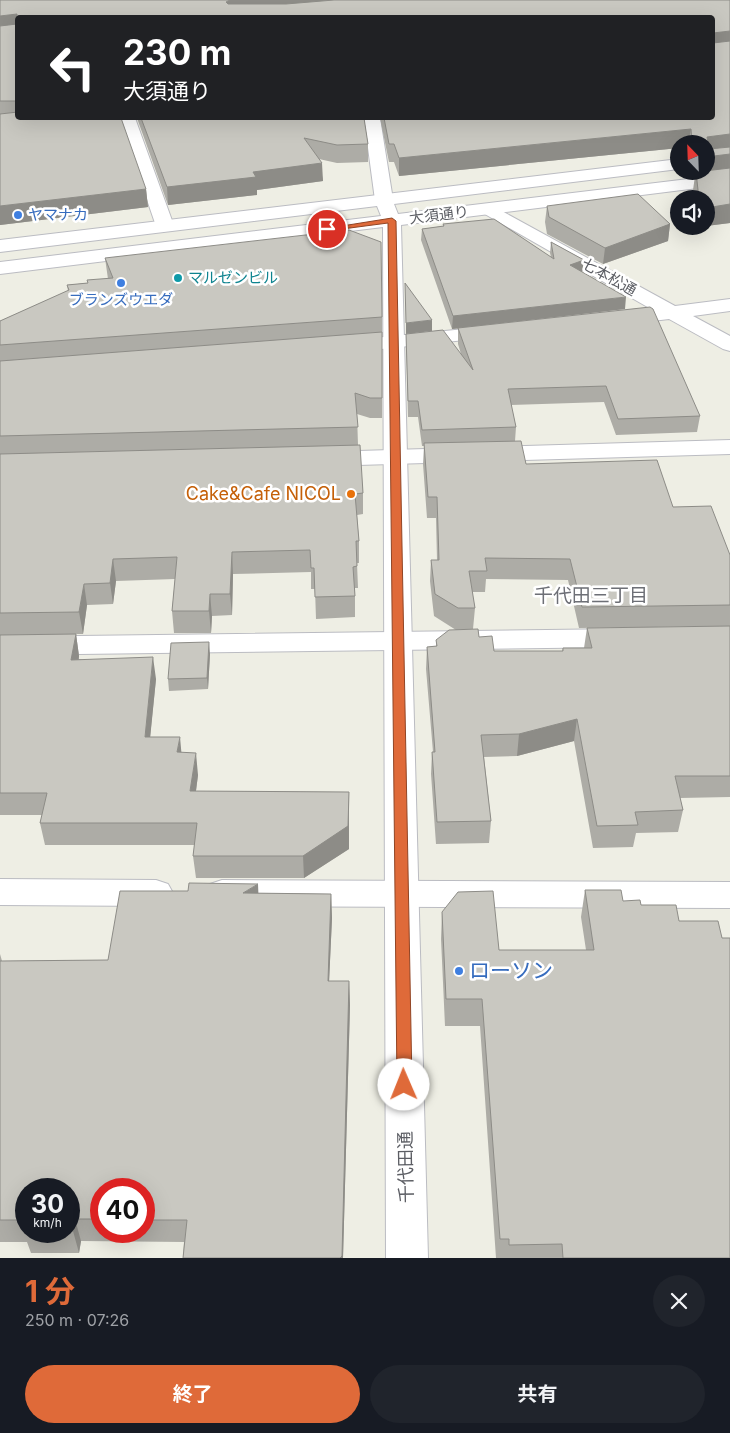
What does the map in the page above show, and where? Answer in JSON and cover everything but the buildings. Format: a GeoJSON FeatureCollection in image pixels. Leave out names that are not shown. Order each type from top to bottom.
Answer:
{"type":"FeatureCollection","features":[{"type":"Feature","properties":{"kind":"street"},"geometry":{"type":"LineString","coordinates":[[129,120],[165,226]]}},
{"type":"Feature","properties":{"kind":"street"},"geometry":{"type":"LineString","coordinates":[[372,120],[384,200]]}},
{"type":"Feature","properties":{"kind":"street","name":"大須通り"},"geometry":{"type":"LineString","coordinates":[[0,246],[670,165]]}},
{"type":"Feature","properties":{"kind":"street","name":"大須通り"},"geometry":{"type":"LineString","coordinates":[[0,268],[392,228],[488,209],[730,179]]}},
{"type":"Feature","properties":{"kind":"street","name":"千代田通"},"geometry":{"type":"LineString","coordinates":[[384,200],[392,228],[407,1258]]}},
{"type":"Feature","properties":{"kind":"street","name":"七本松通"},"geometry":{"type":"LineString","coordinates":[[488,209],[730,344]]}},
{"type":"Feature","properties":{"kind":"street"},"geometry":{"type":"LineString","coordinates":[[605,320],[730,305]]}},
{"type":"Feature","properties":{"kind":"street"},"geometry":{"type":"LineString","coordinates":[[325,348],[516,330]]}},
{"type":"Feature","properties":{"kind":"street"},"geometry":{"type":"LineString","coordinates":[[306,459],[730,447]]}},
{"type":"Feature","properties":{"kind":"street"},"geometry":{"type":"LineString","coordinates":[[0,646],[650,638]]}},
{"type":"Feature","properties":{"kind":"street"},"geometry":{"type":"LineString","coordinates":[[0,892],[730,895]]}},
{"type":"Feature","properties":{"kind":"place","name":"ヤマナカ"},"geometry":{"type":"Point","coordinates":[18,215]}},
{"type":"Feature","properties":{"kind":"place","name":"マルゼンビル"},"geometry":{"type":"Point","coordinates":[178,278]}},
{"type":"Feature","properties":{"kind":"place","name":"ブランズウエダ"},"geometry":{"type":"Point","coordinates":[121,283]}},
{"type":"Feature","properties":{"kind":"place","name":"Cake&Cafe NICOL"},"geometry":{"type":"Point","coordinates":[351,494]}},
{"type":"Feature","properties":{"kind":"place","name":"ローソン"},"geometry":{"type":"Point","coordinates":[459,971]}},
{"type":"Feature","properties":{"kind":"district","name":"千代田三丁目"},"geometry":{"type":"Point","coordinates":[591,595]}},
{"type":"Feature","properties":{"kind":"route"},"geometry":{"type":"LineString","coordinates":[[327,229],[392,221],[404,1085]]}}]}
